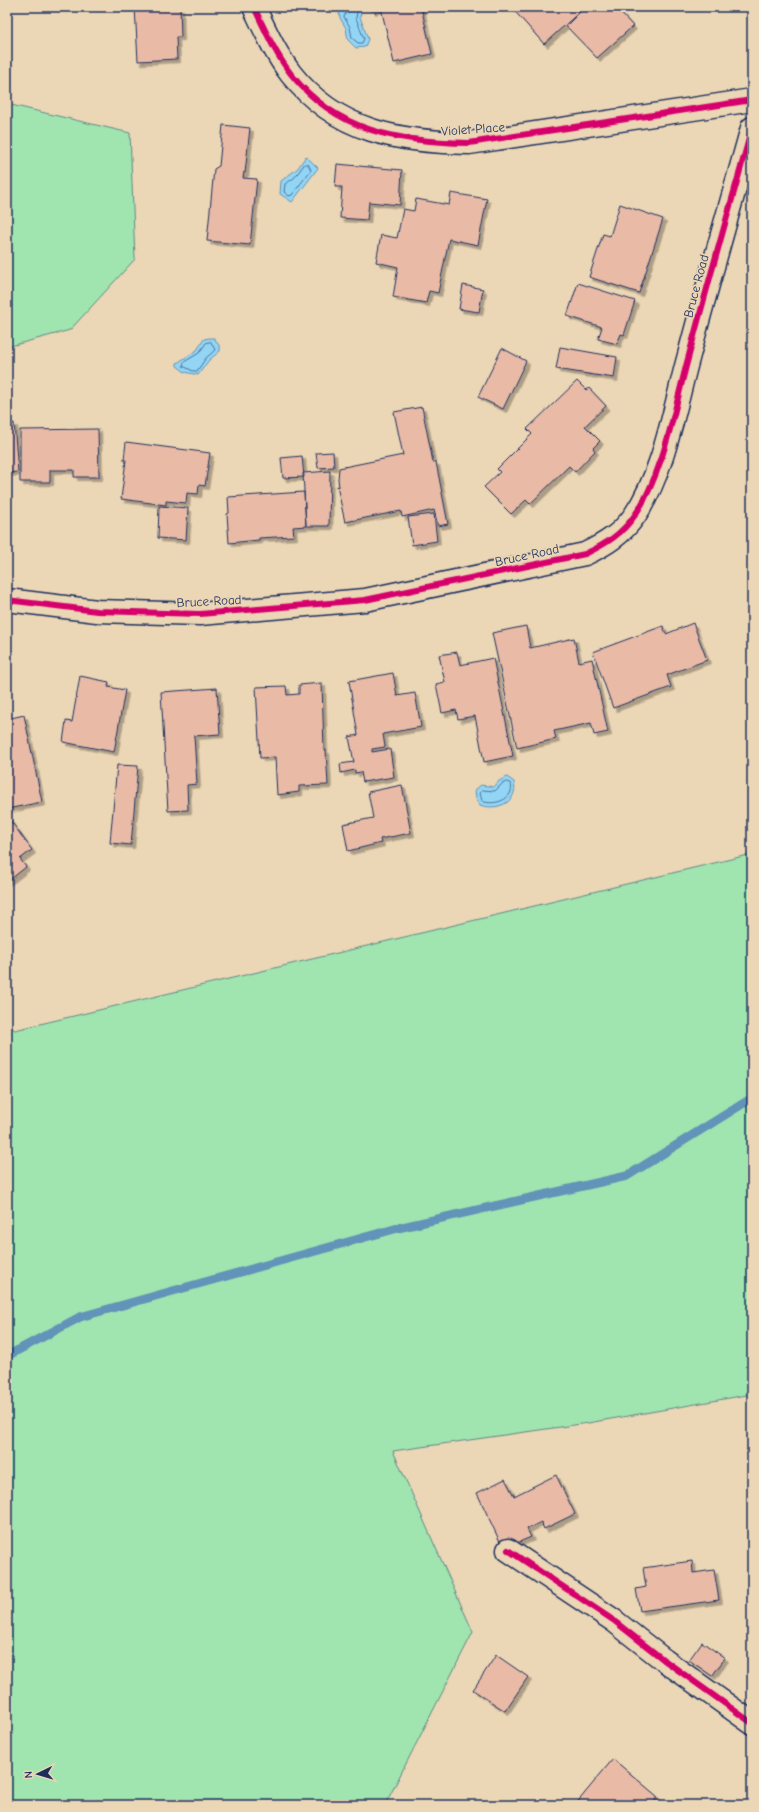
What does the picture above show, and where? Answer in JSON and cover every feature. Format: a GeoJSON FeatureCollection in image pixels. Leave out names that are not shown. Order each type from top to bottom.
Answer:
{"type":"FeatureCollection","features":[{"type":"Feature","properties":{"kind":"street","name":"Violet Place"},"geometry":{"type":"LineString","coordinates":[[254,7],[272,44],[291,73],[307,92],[346,121],[369,130],[400,137],[436,142],[469,142],[752,100]]}},
{"type":"Feature","properties":{"kind":"street","name":"Bruce Road"},"geometry":{"type":"LineString","coordinates":[[7,600],[97,611],[172,614],[200,614],[365,600],[585,554],[615,538],[635,514],[653,480],[673,419],[688,357],[752,128]]}},
{"type":"Feature","properties":{"kind":"street"},"geometry":{"type":"LineString","coordinates":[[508,1550],[613,1620],[664,1660],[752,1723]]}},
{"type":"Feature","properties":{"kind":"green space"},"geometry":{"type":"Polygon","coordinates":[[[7,104],[130,133],[135,259],[70,330],[7,347],[7,104]]]}},
{"type":"Feature","properties":{"kind":"green space"},"geometry":{"type":"Polygon","coordinates":[[[752,854],[752,1394],[588,1423],[393,1451],[473,1632],[385,1805],[7,1805],[7,1025],[15,1030],[752,854]]]}},
{"type":"Feature","properties":{"kind":"water"},"geometry":{"type":"Polygon","coordinates":[[[346,7],[362,7],[360,17],[368,39],[365,47],[356,48],[348,40],[346,28],[340,18],[339,12],[346,7]]]}},
{"type":"Feature","properties":{"kind":"water"},"geometry":{"type":"Polygon","coordinates":[[[306,156],[318,168],[292,202],[280,194],[281,181],[298,168],[306,156]]]}},
{"type":"Feature","properties":{"kind":"water"},"geometry":{"type":"Polygon","coordinates":[[[214,338],[220,347],[220,351],[209,360],[198,375],[185,372],[177,366],[177,363],[197,350],[204,339],[214,338]]]}},
{"type":"Feature","properties":{"kind":"water"},"geometry":{"type":"Polygon","coordinates":[[[507,777],[514,782],[515,789],[510,800],[505,804],[493,807],[480,805],[476,798],[475,790],[481,785],[494,787],[499,781],[507,777]]]}},
{"type":"Feature","properties":{"kind":"building"},"geometry":{"type":"Polygon","coordinates":[[[135,7],[180,7],[181,37],[176,37],[177,59],[138,61],[135,7]]]}},
{"type":"Feature","properties":{"kind":"building"},"geometry":{"type":"Polygon","coordinates":[[[371,7],[421,7],[432,54],[394,63],[381,8],[372,11],[371,7]]]}},
{"type":"Feature","properties":{"kind":"building"},"geometry":{"type":"Polygon","coordinates":[[[511,7],[585,7],[544,44],[511,7]]]}},
{"type":"Feature","properties":{"kind":"building"},"geometry":{"type":"Polygon","coordinates":[[[585,7],[615,7],[633,26],[597,58],[566,26],[585,7]]]}},
{"type":"Feature","properties":{"kind":"building"},"geometry":{"type":"Polygon","coordinates":[[[223,125],[250,128],[245,173],[244,172],[243,178],[257,179],[250,245],[207,241],[214,169],[219,166],[223,125]]]}},
{"type":"Feature","properties":{"kind":"building"},"geometry":{"type":"Polygon","coordinates":[[[337,164],[402,170],[400,205],[369,202],[367,220],[340,218],[342,187],[335,187],[337,164]]]}},
{"type":"Feature","properties":{"kind":"building"},"geometry":{"type":"Polygon","coordinates":[[[451,193],[487,199],[478,245],[449,239],[438,293],[429,291],[426,303],[393,297],[398,267],[376,262],[381,235],[397,238],[403,209],[414,211],[416,199],[449,205],[451,193]]]}},
{"type":"Feature","properties":{"kind":"building"},"geometry":{"type":"Polygon","coordinates":[[[620,204],[663,219],[639,293],[589,277],[603,234],[610,236],[620,204]]]}},
{"type":"Feature","properties":{"kind":"building"},"geometry":{"type":"Polygon","coordinates":[[[578,283],[635,301],[624,335],[621,334],[617,344],[598,339],[602,327],[567,316],[578,283]]]}},
{"type":"Feature","properties":{"kind":"building"},"geometry":{"type":"Polygon","coordinates":[[[463,285],[483,289],[479,312],[459,309],[463,285]]]}},
{"type":"Feature","properties":{"kind":"building"},"geometry":{"type":"Polygon","coordinates":[[[560,347],[617,357],[614,378],[556,369],[560,347]]]}},
{"type":"Feature","properties":{"kind":"building"},"geometry":{"type":"Polygon","coordinates":[[[502,348],[526,361],[503,409],[478,397],[502,348]]]}},
{"type":"Feature","properties":{"kind":"building"},"geometry":{"type":"Polygon","coordinates":[[[577,381],[586,390],[589,388],[606,406],[585,426],[600,441],[593,448],[595,451],[575,472],[569,466],[530,504],[526,500],[511,514],[484,487],[500,472],[497,469],[532,434],[527,429],[577,381]]]}},
{"type":"Feature","properties":{"kind":"building"},"geometry":{"type":"Polygon","coordinates":[[[422,407],[433,462],[436,462],[448,524],[438,526],[434,510],[402,517],[401,511],[345,522],[337,486],[339,487],[339,468],[403,455],[394,412],[422,407]]]}},
{"type":"Feature","properties":{"kind":"building"},"geometry":{"type":"Polygon","coordinates":[[[14,423],[18,472],[7,473],[7,424],[14,423]]]}},
{"type":"Feature","properties":{"kind":"building"},"geometry":{"type":"Polygon","coordinates":[[[98,429],[99,477],[74,477],[74,470],[50,470],[50,482],[20,482],[20,430],[98,429]]]}},
{"type":"Feature","properties":{"kind":"building"},"geometry":{"type":"Polygon","coordinates":[[[126,442],[210,453],[205,486],[199,485],[198,494],[187,493],[186,503],[166,501],[166,505],[121,499],[126,460],[124,460],[126,442]]]}},
{"type":"Feature","properties":{"kind":"building"},"geometry":{"type":"Polygon","coordinates":[[[333,452],[334,467],[318,468],[316,453],[333,452]]]}},
{"type":"Feature","properties":{"kind":"building"},"geometry":{"type":"Polygon","coordinates":[[[302,456],[304,477],[283,478],[281,458],[302,456]]]}},
{"type":"Feature","properties":{"kind":"building"},"geometry":{"type":"Polygon","coordinates":[[[330,471],[329,526],[306,526],[303,473],[330,471]]]}},
{"type":"Feature","properties":{"kind":"building"},"geometry":{"type":"Polygon","coordinates":[[[304,492],[306,526],[293,527],[294,536],[259,538],[259,540],[229,543],[227,514],[229,513],[228,497],[304,492]]]}},
{"type":"Feature","properties":{"kind":"building"},"geometry":{"type":"Polygon","coordinates":[[[159,506],[188,508],[186,540],[158,538],[159,506]]]}},
{"type":"Feature","properties":{"kind":"building"},"geometry":{"type":"Polygon","coordinates":[[[434,514],[437,541],[412,545],[408,517],[434,514]]]}},
{"type":"Feature","properties":{"kind":"building"},"geometry":{"type":"Polygon","coordinates":[[[693,623],[707,660],[667,675],[671,687],[613,708],[593,652],[663,626],[666,634],[693,623]]]}},
{"type":"Feature","properties":{"kind":"building"},"geometry":{"type":"Polygon","coordinates":[[[526,626],[530,648],[574,638],[579,662],[592,659],[608,732],[594,735],[591,723],[554,731],[556,739],[517,748],[492,633],[526,626]]]}},
{"type":"Feature","properties":{"kind":"building"},"geometry":{"type":"Polygon","coordinates":[[[457,652],[460,665],[493,658],[513,756],[484,762],[475,716],[458,719],[456,710],[442,713],[436,684],[445,682],[439,655],[457,652]]]}},
{"type":"Feature","properties":{"kind":"building"},"geometry":{"type":"Polygon","coordinates":[[[393,673],[397,696],[415,693],[421,727],[383,734],[385,747],[372,749],[372,752],[390,749],[394,777],[363,782],[361,772],[355,773],[355,770],[341,773],[340,764],[354,762],[349,737],[358,735],[349,681],[393,673]]]}},
{"type":"Feature","properties":{"kind":"building"},"geometry":{"type":"Polygon","coordinates":[[[80,676],[109,682],[108,687],[125,690],[114,752],[63,742],[66,721],[72,722],[80,676]]]}},
{"type":"Feature","properties":{"kind":"building"},"geometry":{"type":"Polygon","coordinates":[[[322,683],[324,750],[326,750],[328,785],[299,786],[299,792],[277,795],[275,757],[260,758],[256,687],[286,686],[287,695],[299,694],[299,685],[322,683]]]}},
{"type":"Feature","properties":{"kind":"building"},"geometry":{"type":"Polygon","coordinates":[[[217,688],[220,734],[194,736],[197,784],[187,785],[188,810],[168,811],[161,692],[217,688]]]}},
{"type":"Feature","properties":{"kind":"building"},"geometry":{"type":"Polygon","coordinates":[[[24,715],[42,802],[7,809],[7,719],[24,715]]]}},
{"type":"Feature","properties":{"kind":"building"},"geometry":{"type":"Polygon","coordinates":[[[117,765],[138,766],[131,845],[110,843],[117,765]]]}},
{"type":"Feature","properties":{"kind":"building"},"geometry":{"type":"Polygon","coordinates":[[[402,785],[411,833],[380,839],[381,843],[348,851],[343,824],[373,818],[368,792],[402,785]]]}},
{"type":"Feature","properties":{"kind":"building"},"geometry":{"type":"Polygon","coordinates":[[[7,816],[32,850],[20,859],[26,867],[7,882],[7,816]]]}},
{"type":"Feature","properties":{"kind":"building"},"geometry":{"type":"Polygon","coordinates":[[[556,1475],[575,1514],[544,1529],[541,1522],[527,1529],[531,1537],[517,1543],[515,1540],[502,1546],[477,1493],[505,1479],[514,1496],[556,1475]]]}},
{"type":"Feature","properties":{"kind":"building"},"geometry":{"type":"Polygon","coordinates":[[[692,1561],[693,1573],[714,1570],[719,1600],[640,1611],[636,1589],[646,1587],[643,1568],[692,1561]]]}},
{"type":"Feature","properties":{"kind":"building"},"geometry":{"type":"Polygon","coordinates":[[[702,1642],[725,1658],[712,1676],[689,1660],[702,1642]]]}},
{"type":"Feature","properties":{"kind":"building"},"geometry":{"type":"Polygon","coordinates":[[[496,1655],[528,1677],[505,1711],[473,1690],[496,1655]]]}},
{"type":"Feature","properties":{"kind":"building"},"geometry":{"type":"Polygon","coordinates":[[[613,1759],[658,1797],[653,1803],[655,1805],[575,1805],[613,1759]]]}},
{"type":"Feature","properties":{"kind":"waterway"},"geometry":{"type":"LineString","coordinates":[[7,1356],[80,1317],[398,1228],[627,1176],[752,1098]]}},
{"type":"Feature","properties":{"kind":"cycle path"},"geometry":{"type":"LineString","coordinates":[[254,7],[280,58],[291,74],[309,94],[328,109],[349,121],[371,130],[394,136],[418,140],[469,143],[752,100]]}},
{"type":"Feature","properties":{"kind":"cycle path"},"geometry":{"type":"LineString","coordinates":[[7,600],[97,611],[200,614],[365,600],[585,554],[607,542],[625,528],[630,522],[645,498],[654,479],[668,438],[704,298],[752,128]]}},
{"type":"Feature","properties":{"kind":"cycle path"},"geometry":{"type":"LineString","coordinates":[[508,1550],[613,1620],[664,1660],[752,1723]]}}]}
